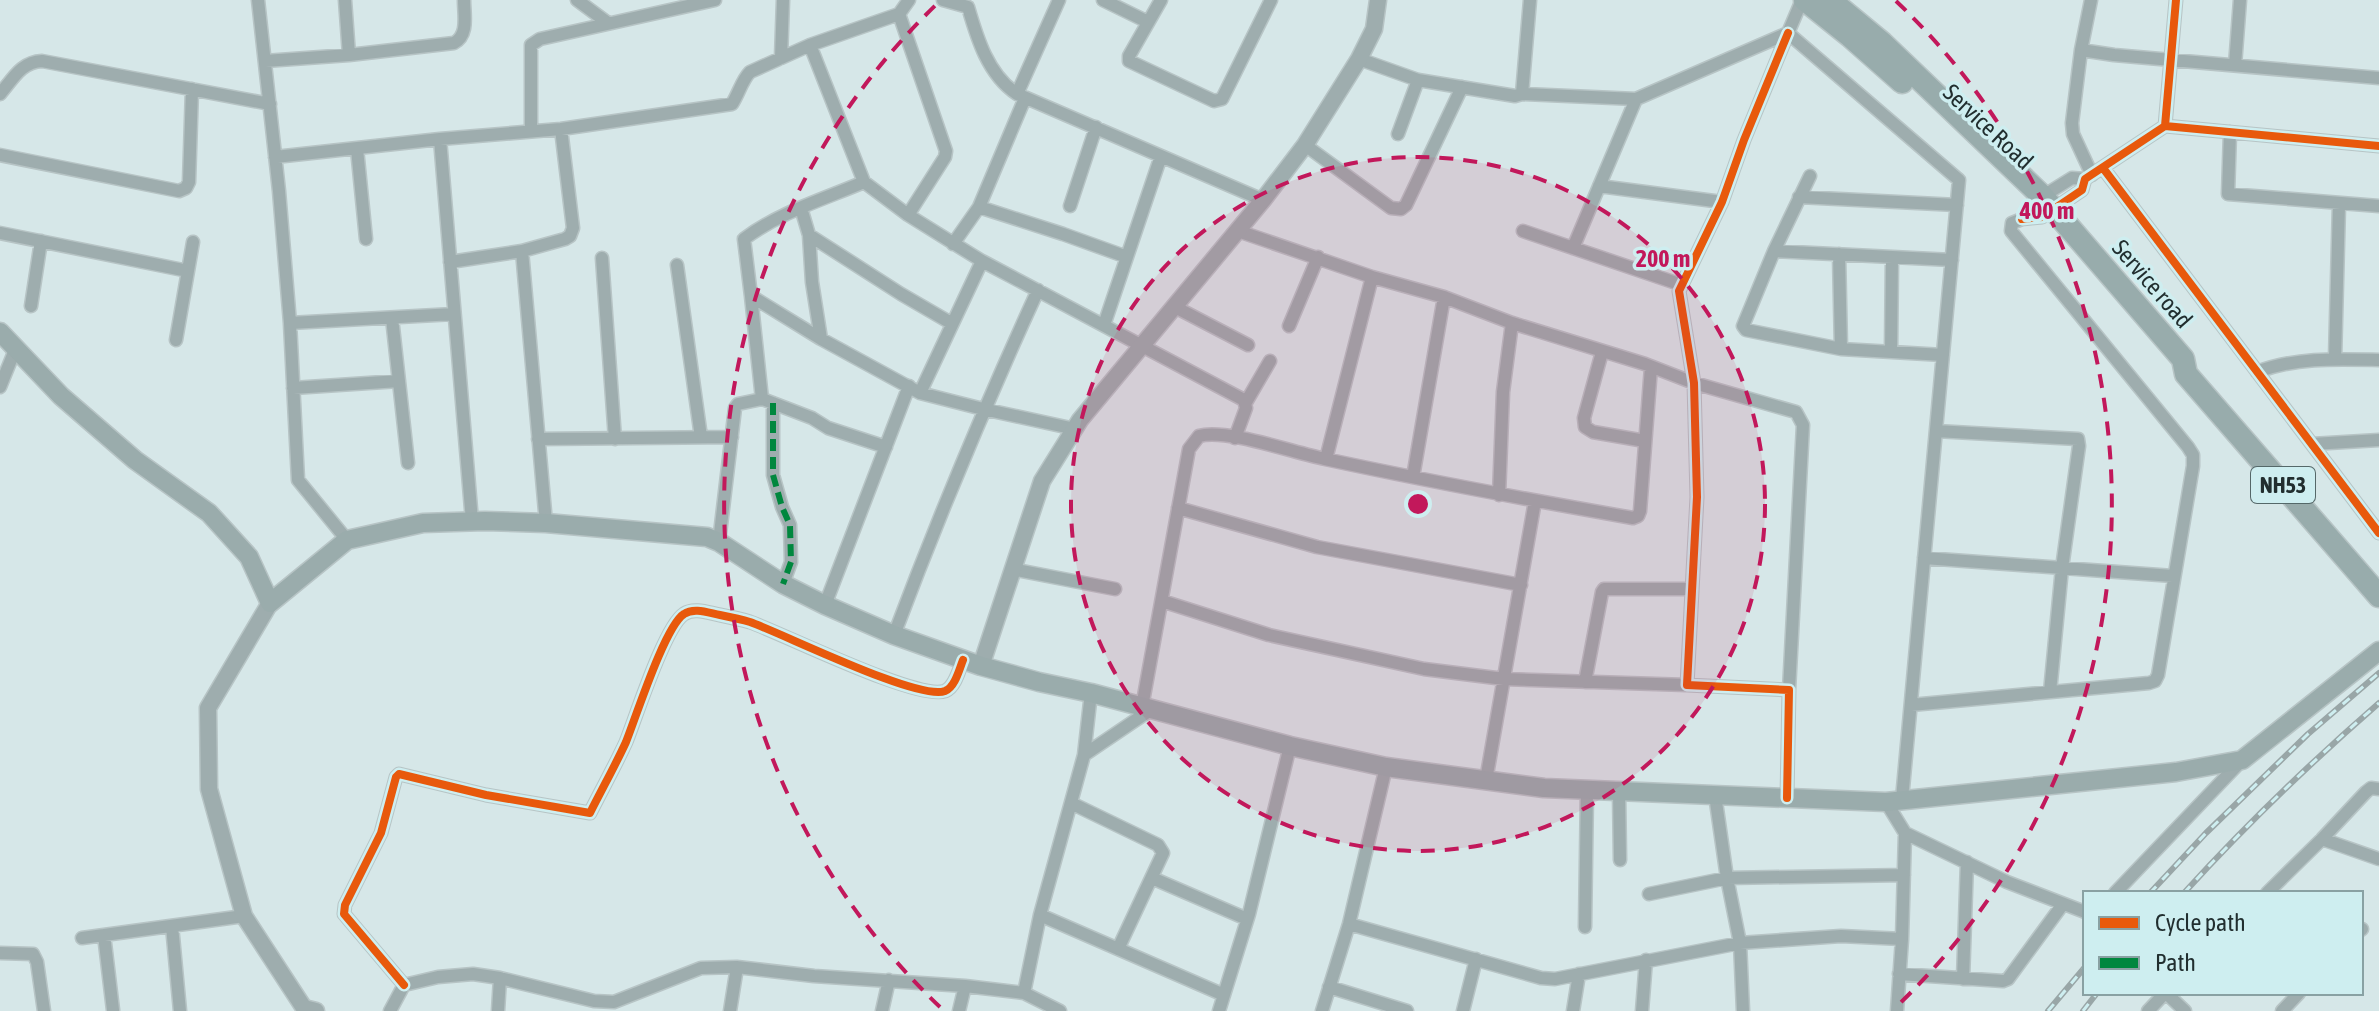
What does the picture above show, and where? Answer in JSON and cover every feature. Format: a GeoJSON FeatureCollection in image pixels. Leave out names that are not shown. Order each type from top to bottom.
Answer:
{"type":"FeatureCollection","features":[{"type":"Feature","properties":{"kind":"highway","name":"Service Road"},"geometry":{"type":"LineString","coordinates":[[1804,0],[1895,76],[2038,209]]}},
{"type":"Feature","properties":{"kind":"highway","name":"Service road"},"geometry":{"type":"LineString","coordinates":[[1830,0],[1882,43],[2183,359],[2186,374],[2379,596]]}},
{"type":"Feature","properties":{"kind":"main road"},"geometry":{"type":"LineString","coordinates":[[0,332],[61,396],[135,460],[209,513],[249,557],[270,603],[347,540],[423,523],[546,523],[707,537],[783,584],[825,605],[894,635],[972,663],[1290,746],[1386,767],[1544,788],[1894,800],[2176,772],[2242,760],[2379,651]]}},
{"type":"Feature","properties":{"kind":"street"},"geometry":{"type":"LineString","coordinates":[[258,0],[290,323],[298,480],[347,540]]}},
{"type":"Feature","properties":{"kind":"street"},"geometry":{"type":"LineString","coordinates":[[345,0],[349,55]]}},
{"type":"Feature","properties":{"kind":"street"},"geometry":{"type":"LineString","coordinates":[[265,61],[454,43],[463,34],[464,0]]}},
{"type":"Feature","properties":{"kind":"street"},"geometry":{"type":"LineString","coordinates":[[577,0],[608,23]]}},
{"type":"Feature","properties":{"kind":"street"},"geometry":{"type":"LineString","coordinates":[[531,131],[531,45],[540,39],[715,0]]}},
{"type":"Feature","properties":{"kind":"street"},"geometry":{"type":"LineString","coordinates":[[781,58],[783,0]]}},
{"type":"Feature","properties":{"kind":"street"},"geometry":{"type":"LineString","coordinates":[[275,157],[561,129],[732,104],[750,72],[810,45],[899,14],[909,0]]}},
{"type":"Feature","properties":{"kind":"street"},"geometry":{"type":"LineString","coordinates":[[943,0],[970,4],[979,46],[1007,87],[1021,96],[1263,200]]}},
{"type":"Feature","properties":{"kind":"street"},"geometry":{"type":"LineString","coordinates":[[953,244],[979,207],[1059,0]]}},
{"type":"Feature","properties":{"kind":"street"},"geometry":{"type":"LineString","coordinates":[[1103,0],[1148,22]]}},
{"type":"Feature","properties":{"kind":"street"},"geometry":{"type":"LineString","coordinates":[[1161,0],[1129,56],[1131,64],[1219,102],[1271,0]]}},
{"type":"Feature","properties":{"kind":"street"},"geometry":{"type":"LineString","coordinates":[[404,985],[344,914],[345,905],[381,833],[396,777],[399,774],[486,795],[590,813],[625,742],[671,633],[684,614],[700,610],[747,621],[896,683],[933,693],[947,690],[953,685],[972,663],[1012,569],[1042,481],[1075,429],[1305,145],[1359,59],[1374,29],[1378,0]]}},
{"type":"Feature","properties":{"kind":"street"},"geometry":{"type":"LineString","coordinates":[[1522,94],[1530,0]]}},
{"type":"Feature","properties":{"kind":"street"},"geometry":{"type":"LineString","coordinates":[[1687,685],[1697,497],[1694,383],[1679,291],[1722,202],[1744,140],[1804,0]]}},
{"type":"Feature","properties":{"kind":"street"},"geometry":{"type":"LineString","coordinates":[[2165,126],[2176,0]]}},
{"type":"Feature","properties":{"kind":"street"},"geometry":{"type":"LineString","coordinates":[[2235,65],[2240,0]]}},
{"type":"Feature","properties":{"kind":"street"},"geometry":{"type":"LineString","coordinates":[[2090,1],[2081,50],[2073,134],[2093,174],[2257,372],[2379,533]]}},
{"type":"Feature","properties":{"kind":"street"},"geometry":{"type":"LineString","coordinates":[[899,14],[946,151],[908,215]]}},
{"type":"Feature","properties":{"kind":"street"},"geometry":{"type":"LineString","coordinates":[[1359,59],[1418,80],[1515,96],[1636,99],[1788,33]]}},
{"type":"Feature","properties":{"kind":"street"},"geometry":{"type":"LineString","coordinates":[[1788,33],[1959,180],[1911,705],[1894,800],[1905,833],[1897,1011]]}},
{"type":"Feature","properties":{"kind":"street"},"geometry":{"type":"LineString","coordinates":[[810,45],[864,182],[908,215],[982,261],[1244,400],[1246,408],[1235,438]]}},
{"type":"Feature","properties":{"kind":"street"},"geometry":{"type":"LineString","coordinates":[[2081,50],[2379,78]]}},
{"type":"Feature","properties":{"kind":"street"},"geometry":{"type":"LineString","coordinates":[[0,94],[24,65],[42,61],[270,104]]}},
{"type":"Feature","properties":{"kind":"street"},"geometry":{"type":"LineString","coordinates":[[1398,134],[1418,80]]}},
{"type":"Feature","properties":{"kind":"street"},"geometry":{"type":"LineString","coordinates":[[1305,145],[1391,208],[1401,209],[1406,205],[1462,87]]}},
{"type":"Feature","properties":{"kind":"street"},"geometry":{"type":"LineString","coordinates":[[0,155],[179,191],[186,188],[189,182],[192,89]]}},
{"type":"Feature","properties":{"kind":"street"},"geometry":{"type":"LineString","coordinates":[[1573,248],[1636,99]]}},
{"type":"Feature","properties":{"kind":"street"},"geometry":{"type":"LineString","coordinates":[[1911,705],[2155,681],[2193,466],[2191,452],[2011,231],[2012,223],[2038,209],[2072,178],[2093,174],[2165,126],[2379,146]]}},
{"type":"Feature","properties":{"kind":"street"},"geometry":{"type":"LineString","coordinates":[[1070,206],[1096,127]]}},
{"type":"Feature","properties":{"kind":"street"},"geometry":{"type":"LineString","coordinates":[[450,262],[522,251],[570,236],[573,228],[561,129]]}},
{"type":"Feature","properties":{"kind":"street"},"geometry":{"type":"LineString","coordinates":[[2230,132],[2228,194],[2379,206]]}},
{"type":"Feature","properties":{"kind":"street"},"geometry":{"type":"LineString","coordinates":[[440,139],[472,521]]}},
{"type":"Feature","properties":{"kind":"street"},"geometry":{"type":"LineString","coordinates":[[357,149],[366,239]]}},
{"type":"Feature","properties":{"kind":"street"},"geometry":{"type":"LineString","coordinates":[[1104,325],[1161,156]]}},
{"type":"Feature","properties":{"kind":"street"},"geometry":{"type":"LineString","coordinates":[[1810,176],[1743,326],[1746,330],[1841,349],[1943,355]]}},
{"type":"Feature","properties":{"kind":"street"},"geometry":{"type":"LineString","coordinates":[[783,584],[791,562],[790,525],[773,475],[767,401],[744,239],[801,208],[864,182]]}},
{"type":"Feature","properties":{"kind":"street"},"geometry":{"type":"LineString","coordinates":[[1599,186],[1722,202]]}},
{"type":"Feature","properties":{"kind":"street"},"geometry":{"type":"LineString","coordinates":[[1799,197],[1957,205]]}},
{"type":"Feature","properties":{"kind":"street"},"geometry":{"type":"LineString","coordinates":[[2335,359],[2339,204]]}},
{"type":"Feature","properties":{"kind":"street"},"geometry":{"type":"LineString","coordinates":[[979,207],[1127,257]]}},
{"type":"Feature","properties":{"kind":"street"},"geometry":{"type":"LineString","coordinates":[[801,208],[809,235],[812,282],[821,339]]}},
{"type":"Feature","properties":{"kind":"street"},"geometry":{"type":"LineString","coordinates":[[1238,231],[1372,277],[1444,297],[1512,323],[1694,383],[1796,412],[1803,425],[1789,690],[1787,798]]}},
{"type":"Feature","properties":{"kind":"street"},"geometry":{"type":"LineString","coordinates":[[1523,231],[1682,285]]}},
{"type":"Feature","properties":{"kind":"street"},"geometry":{"type":"LineString","coordinates":[[0,233],[188,271]]}},
{"type":"Feature","properties":{"kind":"street"},"geometry":{"type":"LineString","coordinates":[[809,235],[951,323]]}},
{"type":"Feature","properties":{"kind":"street"},"geometry":{"type":"LineString","coordinates":[[31,306],[41,241]]}},
{"type":"Feature","properties":{"kind":"street"},"geometry":{"type":"LineString","coordinates":[[176,340],[193,242]]}},
{"type":"Feature","properties":{"kind":"street"},"geometry":{"type":"LineString","coordinates":[[522,251],[546,523]]}},
{"type":"Feature","properties":{"kind":"street"},"geometry":{"type":"LineString","coordinates":[[1774,251],[1952,260]]}},
{"type":"Feature","properties":{"kind":"street"},"geometry":{"type":"LineString","coordinates":[[1839,254],[1841,349]]}},
{"type":"Feature","properties":{"kind":"street"},"geometry":{"type":"LineString","coordinates":[[1289,326],[1318,257]]}},
{"type":"Feature","properties":{"kind":"street"},"geometry":{"type":"LineString","coordinates":[[1891,352],[1892,257]]}},
{"type":"Feature","properties":{"kind":"street"},"geometry":{"type":"LineString","coordinates":[[602,258],[615,439]]}},
{"type":"Feature","properties":{"kind":"street"},"geometry":{"type":"LineString","coordinates":[[825,605],[886,447],[982,261]]}},
{"type":"Feature","properties":{"kind":"street"},"geometry":{"type":"LineString","coordinates":[[677,265],[701,437]]}},
{"type":"Feature","properties":{"kind":"street"},"geometry":{"type":"LineString","coordinates":[[1326,459],[1372,277]]}},
{"type":"Feature","properties":{"kind":"street"},"geometry":{"type":"LineString","coordinates":[[894,635],[935,524],[983,409],[1038,290]]}},
{"type":"Feature","properties":{"kind":"street"},"geometry":{"type":"LineString","coordinates":[[751,296],[821,339],[915,390],[1075,429]]}},
{"type":"Feature","properties":{"kind":"street"},"geometry":{"type":"LineString","coordinates":[[1413,477],[1444,297]]}},
{"type":"Feature","properties":{"kind":"street"},"geometry":{"type":"LineString","coordinates":[[1175,307],[1248,345]]}},
{"type":"Feature","properties":{"kind":"street"},"geometry":{"type":"LineString","coordinates":[[290,323],[454,314]]}},
{"type":"Feature","properties":{"kind":"street"},"geometry":{"type":"LineString","coordinates":[[392,318],[408,463]]}},
{"type":"Feature","properties":{"kind":"street"},"geometry":{"type":"LineString","coordinates":[[1499,495],[1503,392],[1512,323]]}},
{"type":"Feature","properties":{"kind":"street"},"geometry":{"type":"LineString","coordinates":[[0,387],[15,350]]}},
{"type":"Feature","properties":{"kind":"street"},"geometry":{"type":"LineString","coordinates":[[1602,352],[1584,418],[1585,427],[1593,432],[1645,441]]}},
{"type":"Feature","properties":{"kind":"street"},"geometry":{"type":"LineString","coordinates":[[2257,372],[2278,364],[2335,359],[2379,360]]}},
{"type":"Feature","properties":{"kind":"street"},"geometry":{"type":"LineString","coordinates":[[1245,404],[1270,361]]}},
{"type":"Feature","properties":{"kind":"street"},"geometry":{"type":"LineString","coordinates":[[1084,755],[1147,708],[1178,508],[1189,449],[1195,439],[1205,435],[1235,438],[1499,495],[1633,518],[1638,516],[1651,367]]}},
{"type":"Feature","properties":{"kind":"street"},"geometry":{"type":"LineString","coordinates":[[293,388],[399,381]]}},
{"type":"Feature","properties":{"kind":"street"},"geometry":{"type":"LineString","coordinates":[[719,542],[738,404],[767,401],[812,418],[828,428],[886,447]]}},
{"type":"Feature","properties":{"kind":"street"},"geometry":{"type":"LineString","coordinates":[[1936,431],[2078,439],[2050,692]]}},
{"type":"Feature","properties":{"kind":"street"},"geometry":{"type":"LineString","coordinates":[[538,439],[732,437]]}},
{"type":"Feature","properties":{"kind":"street"},"geometry":{"type":"LineString","coordinates":[[2312,444],[2379,440]]}},
{"type":"Feature","properties":{"kind":"street"},"geometry":{"type":"LineString","coordinates":[[1486,780],[1535,501]]}},
{"type":"Feature","properties":{"kind":"street"},"geometry":{"type":"LineString","coordinates":[[1178,508],[1317,547],[1521,585]]}},
{"type":"Feature","properties":{"kind":"street"},"geometry":{"type":"LineString","coordinates":[[1924,558],[2173,576]]}},
{"type":"Feature","properties":{"kind":"street"},"geometry":{"type":"LineString","coordinates":[[1012,569],[1115,589]]}},
{"type":"Feature","properties":{"kind":"street"},"geometry":{"type":"LineString","coordinates":[[1585,682],[1604,589],[1692,589]]}},
{"type":"Feature","properties":{"kind":"street"},"geometry":{"type":"LineString","coordinates":[[1162,601],[1269,635],[1424,669],[1504,679],[1789,690]]}},
{"type":"Feature","properties":{"kind":"street"},"geometry":{"type":"LineString","coordinates":[[270,603],[208,708],[209,789],[244,916],[304,1008],[316,1011]]}},
{"type":"Feature","properties":{"kind":"street"},"geometry":{"type":"LineString","coordinates":[[1024,993],[1040,915],[1084,755],[1091,693]]}},
{"type":"Feature","properties":{"kind":"street"},"geometry":{"type":"LineString","coordinates":[[1219,1011],[1247,919],[1290,746]]}},
{"type":"Feature","properties":{"kind":"street"},"geometry":{"type":"LineString","coordinates":[[2117,891],[2242,760]]}},
{"type":"Feature","properties":{"kind":"street"},"geometry":{"type":"LineString","coordinates":[[1322,1011],[1349,924],[1386,767]]}},
{"type":"Feature","properties":{"kind":"street"},"geometry":{"type":"LineString","coordinates":[[2269,891],[2366,792],[2371,788],[2379,789]]}},
{"type":"Feature","properties":{"kind":"street"},"geometry":{"type":"LineString","coordinates":[[1585,927],[1587,789]]}},
{"type":"Feature","properties":{"kind":"street"},"geometry":{"type":"LineString","coordinates":[[1619,791],[1620,860]]}},
{"type":"Feature","properties":{"kind":"street"},"geometry":{"type":"LineString","coordinates":[[1715,795],[1740,943],[1743,1011]]}},
{"type":"Feature","properties":{"kind":"street"},"geometry":{"type":"LineString","coordinates":[[1071,803],[1158,845],[1163,853],[1118,949]]}},
{"type":"Feature","properties":{"kind":"street"},"geometry":{"type":"LineString","coordinates":[[1905,833],[2083,911]]}},
{"type":"Feature","properties":{"kind":"street"},"geometry":{"type":"LineString","coordinates":[[2322,839],[2379,859]]}},
{"type":"Feature","properties":{"kind":"street"},"geometry":{"type":"LineString","coordinates":[[1963,979],[1967,862]]}},
{"type":"Feature","properties":{"kind":"street"},"geometry":{"type":"LineString","coordinates":[[1649,894],[1727,878],[1904,875]]}},
{"type":"Feature","properties":{"kind":"street"},"geometry":{"type":"LineString","coordinates":[[1152,878],[1247,919]]}},
{"type":"Feature","properties":{"kind":"street"},"geometry":{"type":"LineString","coordinates":[[1899,974],[1997,981],[2008,979],[2063,904]]}},
{"type":"Feature","properties":{"kind":"street"},"geometry":{"type":"LineString","coordinates":[[1040,915],[1224,995]]}},
{"type":"Feature","properties":{"kind":"street"},"geometry":{"type":"LineString","coordinates":[[82,938],[244,916]]}},
{"type":"Feature","properties":{"kind":"street"},"geometry":{"type":"LineString","coordinates":[[1349,924],[1541,978],[1555,979],[1740,943],[1841,936],[1902,939]]}},
{"type":"Feature","properties":{"kind":"street"},"geometry":{"type":"LineString","coordinates":[[172,926],[180,1011]]}},
{"type":"Feature","properties":{"kind":"street"},"geometry":{"type":"LineString","coordinates":[[104,935],[113,1010]]}},
{"type":"Feature","properties":{"kind":"street"},"geometry":{"type":"LineString","coordinates":[[0,953],[33,954],[37,962],[44,1011]]}},
{"type":"Feature","properties":{"kind":"street"},"geometry":{"type":"LineString","coordinates":[[1463,1011],[1476,959]]}},
{"type":"Feature","properties":{"kind":"street"},"geometry":{"type":"LineString","coordinates":[[1642,1011],[1646,960]]}},
{"type":"Feature","properties":{"kind":"street"},"geometry":{"type":"LineString","coordinates":[[390,1011],[404,985],[438,977],[473,974],[594,1001],[614,1002],[701,968],[737,967],[1024,993],[1060,1011]]}},
{"type":"Feature","properties":{"kind":"street"},"geometry":{"type":"LineString","coordinates":[[730,1011],[737,967]]}},
{"type":"Feature","properties":{"kind":"street"},"geometry":{"type":"LineString","coordinates":[[1573,1011],[1579,974]]}},
{"type":"Feature","properties":{"kind":"street"},"geometry":{"type":"LineString","coordinates":[[498,1011],[500,978]]}},
{"type":"Feature","properties":{"kind":"street"},"geometry":{"type":"LineString","coordinates":[[882,1011],[889,980]]}},
{"type":"Feature","properties":{"kind":"street"},"geometry":{"type":"LineString","coordinates":[[959,1011],[965,986]]}},
{"type":"Feature","properties":{"kind":"street"},"geometry":{"type":"LineString","coordinates":[[1329,987],[1400,1010]]}},
{"type":"Feature","properties":{"kind":"street"},"geometry":{"type":"LineString","coordinates":[[2148,1011],[2164,995]]}},
{"type":"Feature","properties":{"kind":"street"},"geometry":{"type":"LineString","coordinates":[[2168,995],[2185,1011]]}},
{"type":"Feature","properties":{"kind":"railway"},"geometry":{"type":"LineString","coordinates":[[2152,891],[2206,833],[2308,734],[2379,673]]}},
{"type":"Feature","properties":{"kind":"railway"},"geometry":{"type":"LineString","coordinates":[[2186,891],[2278,795],[2379,703]]}},
{"type":"Feature","properties":{"kind":"railway"},"geometry":{"type":"LineString","coordinates":[[2048,1011],[2083,969]]}},
{"type":"Feature","properties":{"kind":"railway"},"geometry":{"type":"LineString","coordinates":[[2083,1011],[2095,995]]}},
{"type":"Feature","properties":{"kind":"marked path"},"geometry":{"type":"LineString","coordinates":[[773,403],[773,475],[790,525],[791,562],[783,584]]}},
{"type":"Feature","properties":{"kind":"cycle path"},"geometry":{"type":"LineString","coordinates":[[2022,219],[2042,217],[2082,190],[2085,179],[2165,126],[2176,0]]}},
{"type":"Feature","properties":{"kind":"cycle path"},"geometry":{"type":"LineString","coordinates":[[1787,798],[1789,690],[1687,685],[1697,497],[1694,383],[1679,291],[1722,202],[1788,33]]}},
{"type":"Feature","properties":{"kind":"cycle path"},"geometry":{"type":"LineString","coordinates":[[2165,126],[2379,146]]}},
{"type":"Feature","properties":{"kind":"cycle path"},"geometry":{"type":"LineString","coordinates":[[2103,168],[2379,533]]}},
{"type":"Feature","properties":{"kind":"cycle path"},"geometry":{"type":"LineString","coordinates":[[404,985],[344,914],[345,905],[381,833],[399,774],[486,795],[590,813],[626,742],[668,636],[676,622],[692,611],[750,622],[880,677],[930,691],[948,689],[963,660]]}}]}
